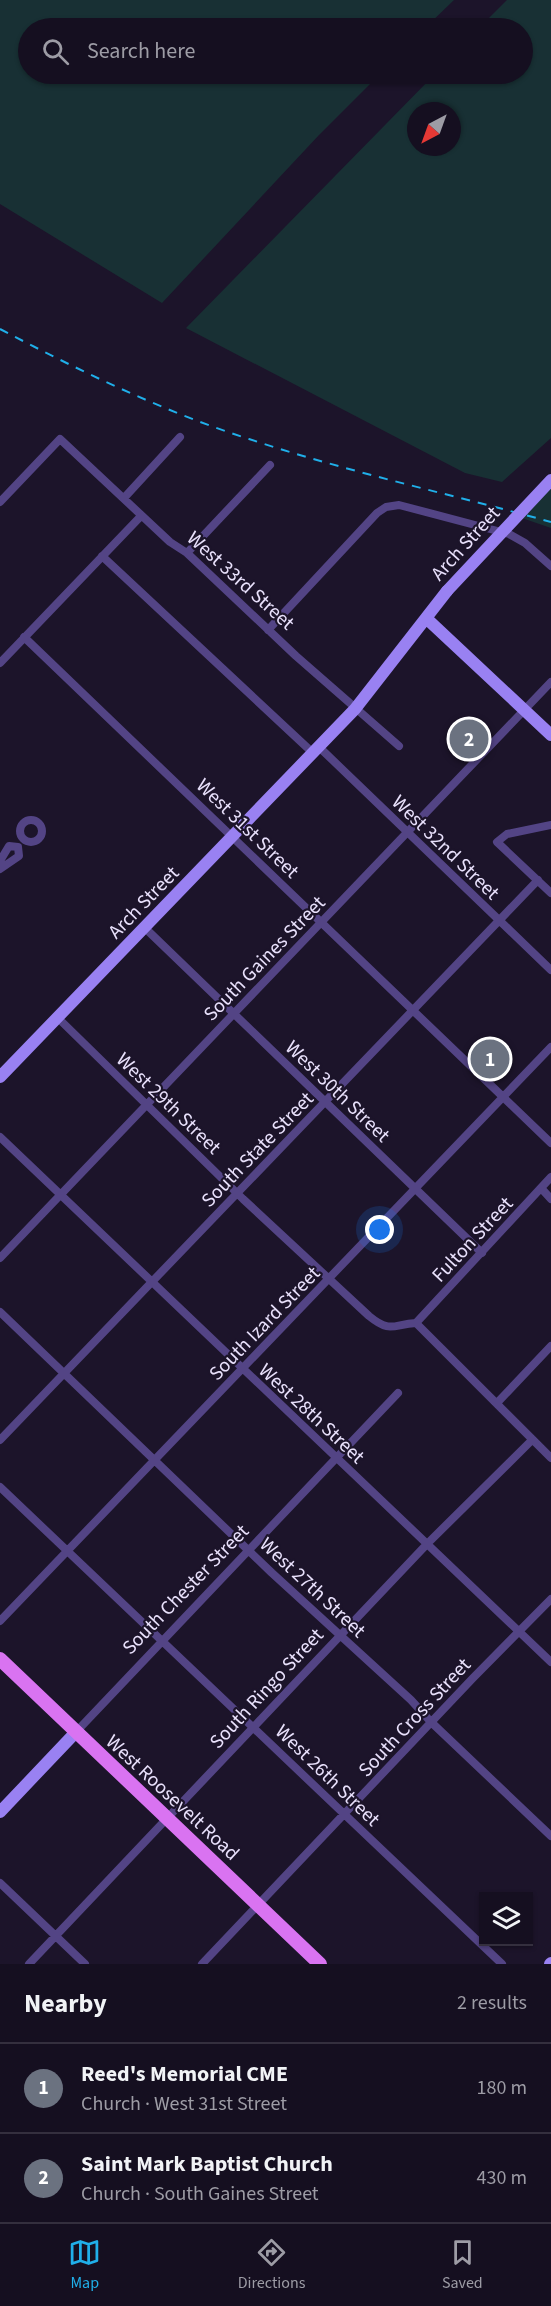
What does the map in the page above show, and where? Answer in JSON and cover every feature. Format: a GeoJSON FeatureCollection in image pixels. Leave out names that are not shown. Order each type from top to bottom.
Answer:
{"type":"FeatureCollection","features":[{"type":"Feature","properties":{"kind":"main road","name":"Arch Street"},"geometry":{"type":"LineString","coordinates":[[0,1077],[59,1019],[355,709],[447,591],[551,480]]}},
{"type":"Feature","properties":{"kind":"main road"},"geometry":{"type":"LineString","coordinates":[[426,618],[551,735]]}},
{"type":"Feature","properties":{"kind":"main road","name":"West Roosevelt Road"},"geometry":{"type":"LineString","coordinates":[[0,1659],[320,1964]]}},
{"type":"Feature","properties":{"kind":"main road","name":"South Chester Street"},"geometry":{"type":"LineString","coordinates":[[0,1812],[76,1732]]}},
{"type":"Feature","properties":{"kind":"street"},"geometry":{"type":"LineString","coordinates":[[124,498],[180,437]]}},
{"type":"Feature","properties":{"kind":"street","name":"West 33rd Street"},"geometry":{"type":"LineString","coordinates":[[0,502],[60,440],[141,516],[170,542],[187,553],[268,630],[399,746]]}},
{"type":"Feature","properties":{"kind":"street"},"geometry":{"type":"LineString","coordinates":[[187,553],[270,465]]}},
{"type":"Feature","properties":{"kind":"street"},"geometry":{"type":"LineString","coordinates":[[268,630],[377,513],[388,506],[406,506],[518,537],[551,566]]}},
{"type":"Feature","properties":{"kind":"street"},"geometry":{"type":"LineString","coordinates":[[0,663],[141,516]]}},
{"type":"Feature","properties":{"kind":"street","name":"West 32nd Street"},"geometry":{"type":"LineString","coordinates":[[102,556],[407,832],[551,970]]}},
{"type":"Feature","properties":{"kind":"street","name":"West 31st Street"},"geometry":{"type":"LineString","coordinates":[[24,637],[551,1143]]}},
{"type":"Feature","properties":{"kind":"street","name":"South Gaines Street"},"geometry":{"type":"LineString","coordinates":[[0,1258],[551,682]]}},
{"type":"Feature","properties":{"kind":"street"},"geometry":{"type":"LineString","coordinates":[[551,825],[507,834],[497,842],[551,893]]}},
{"type":"Feature","properties":{"kind":"street"},"geometry":{"type":"LineString","coordinates":[[0,861],[9,846],[21,843],[19,856],[0,869]]}},
{"type":"Feature","properties":{"kind":"street","name":"South State Street"},"geometry":{"type":"LineString","coordinates":[[0,1440],[538,880]]}},
{"type":"Feature","properties":{"kind":"street","name":"West 30th Street"},"geometry":{"type":"LineString","coordinates":[[145,928],[482,1253]]}},
{"type":"Feature","properties":{"kind":"street","name":"West 29th Street"},"geometry":{"type":"LineString","coordinates":[[59,1019],[237,1193],[382,1326],[392,1327],[416,1323]]}},
{"type":"Feature","properties":{"kind":"street","name":"South Izard Street"},"geometry":{"type":"LineString","coordinates":[[0,1622],[551,1047]]}},
{"type":"Feature","properties":{"kind":"street","name":"West 28th Street"},"geometry":{"type":"LineString","coordinates":[[0,1137],[551,1662]]}},
{"type":"Feature","properties":{"kind":"street","name":"Fulton Street"},"geometry":{"type":"LineString","coordinates":[[416,1323],[551,1178]]}},
{"type":"Feature","properties":{"kind":"street"},"geometry":{"type":"LineString","coordinates":[[541,1188],[551,1199]]}},
{"type":"Feature","properties":{"kind":"street","name":"West 27th Street"},"geometry":{"type":"LineString","coordinates":[[0,1312],[339,1635],[411,1700],[431,1722],[551,1836]]}},
{"type":"Feature","properties":{"kind":"street"},"geometry":{"type":"LineString","coordinates":[[416,1323],[551,1458]]}},
{"type":"Feature","properties":{"kind":"street"},"geometry":{"type":"LineString","coordinates":[[497,1403],[551,1346]]}},
{"type":"Feature","properties":{"kind":"street","name":"South Chester Street"},"geometry":{"type":"LineString","coordinates":[[76,1732],[398,1393]]}},
{"type":"Feature","properties":{"kind":"street","name":"South Ringo Street"},"geometry":{"type":"LineString","coordinates":[[29,1964],[339,1635],[532,1440]]}},
{"type":"Feature","properties":{"kind":"street","name":"West 26th Street"},"geometry":{"type":"LineString","coordinates":[[0,1487],[502,1964]]}},
{"type":"Feature","properties":{"kind":"street","name":"South Cross Street"},"geometry":{"type":"LineString","coordinates":[[202,1964],[551,1599]]}},
{"type":"Feature","properties":{"kind":"street"},"geometry":{"type":"LineString","coordinates":[[0,1883],[85,1964]]}},
{"type":"Feature","properties":{"kind":"green space"},"geometry":{"type":"Polygon","coordinates":[[[0,0],[454,0],[435,18],[18,18],[18,84],[370,84],[319,135],[162,303],[0,204],[0,0]]]}},
{"type":"Feature","properties":{"kind":"green space"},"geometry":{"type":"Polygon","coordinates":[[[507,0],[551,0],[551,438],[502,482],[465,473],[186,328],[407,103],[407,156],[461,156],[461,102],[408,102],[425,84],[533,84],[533,18],[489,18],[507,0]]]}},
{"type":"Feature","properties":{"kind":"green space"},"geometry":{"type":"Polygon","coordinates":[[[551,480],[551,528],[516,516],[551,480]]]}},
{"type":"Feature","properties":{"kind":"railway"},"geometry":{"type":"LineString","coordinates":[[0,329],[122,389],[217,428],[324,462],[551,522]]}},
{"type":"Feature","properties":{"kind":"place","name":"Saint Mark Baptist Church"},"geometry":{"type":"Point","coordinates":[469,739]}},
{"type":"Feature","properties":{"kind":"place","name":"Reed's Memorial CME"},"geometry":{"type":"Point","coordinates":[490,1059]}}]}
